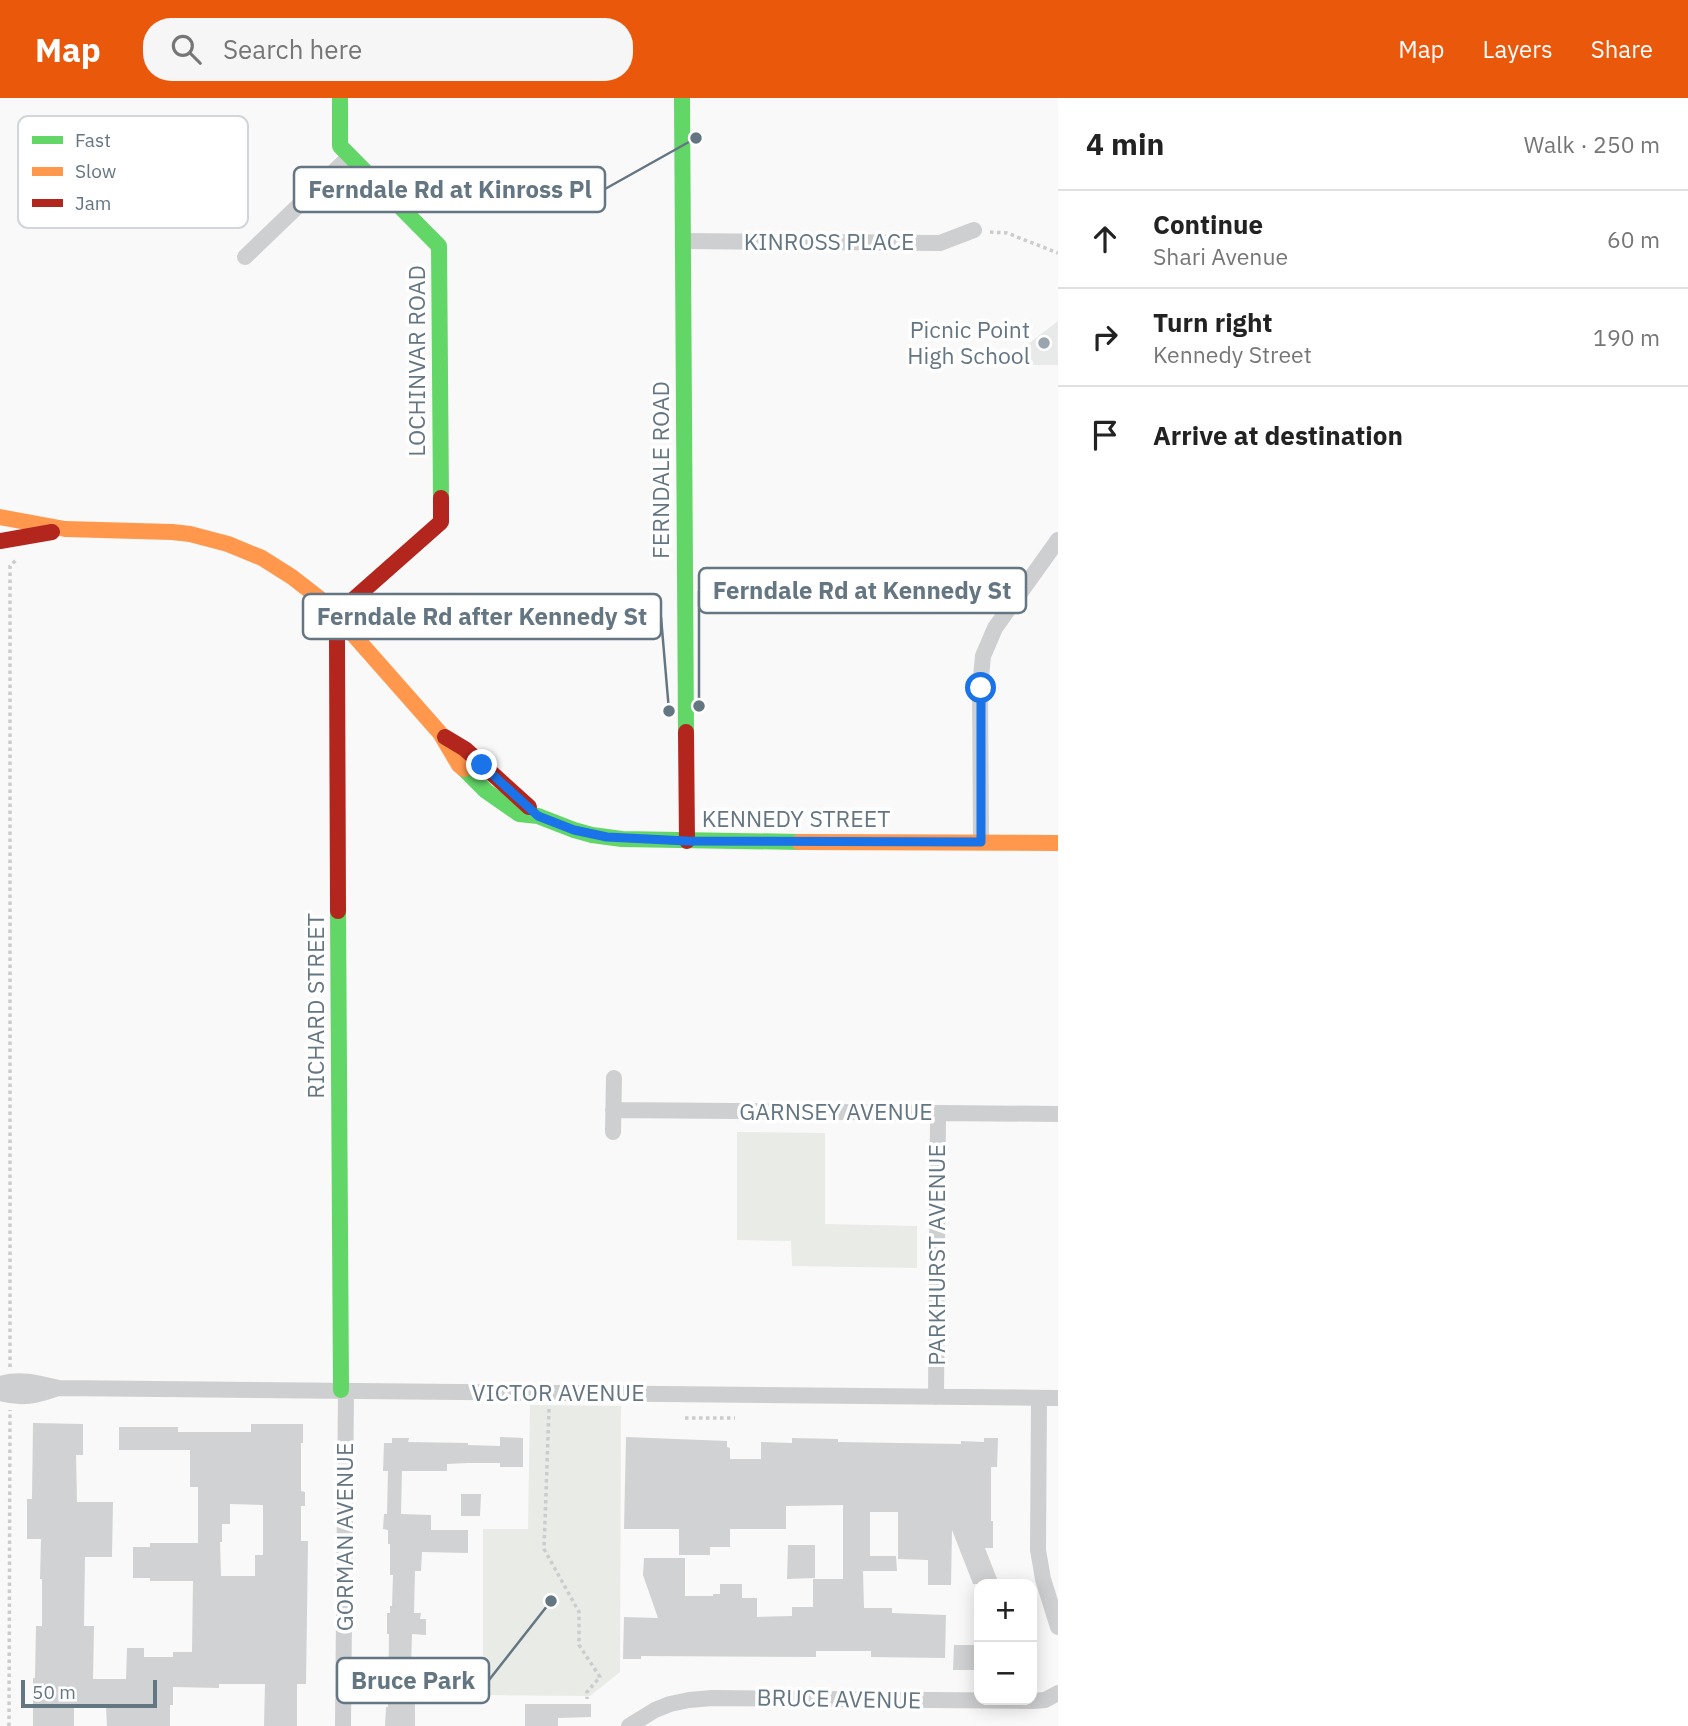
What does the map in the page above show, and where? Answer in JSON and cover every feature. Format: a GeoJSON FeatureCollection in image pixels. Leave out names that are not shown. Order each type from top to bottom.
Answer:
{"type":"FeatureCollection","features":[{"type":"Feature","properties":{"kind":"street","name":"LOCHINVAR ROAD"},"geometry":{"type":"LineString","coordinates":[[340,98],[340,146],[439,246],[441,522],[346,606],[342,622]]}},
{"type":"Feature","properties":{"kind":"street","name":"FERNDALE ROAD"},"geometry":{"type":"LineString","coordinates":[[682,98],[687,841]]}},
{"type":"Feature","properties":{"kind":"street"},"geometry":{"type":"LineString","coordinates":[[245,257],[350,156]]}},
{"type":"Feature","properties":{"kind":"street","name":"KINROSS PLACE"},"geometry":{"type":"LineString","coordinates":[[682,242],[940,243],[974,230]]}},
{"type":"Feature","properties":{"kind":"street"},"geometry":{"type":"LineString","coordinates":[[0,519],[0,539]]}},
{"type":"Feature","properties":{"kind":"street","name":"KENNEDY STREET"},"geometry":{"type":"LineString","coordinates":[[0,519],[65,529],[172,532],[209,538],[262,558],[319,598],[440,733],[465,749],[538,816],[574,830],[622,839],[687,841],[1058,843]]}},
{"type":"Feature","properties":{"kind":"street","name":"KENNEDY STREET"},"geometry":{"type":"LineString","coordinates":[[0,539],[65,529]]}},
{"type":"Feature","properties":{"kind":"street"},"geometry":{"type":"LineString","coordinates":[[981,842],[983,656],[995,628],[1057,546]]}},
{"type":"Feature","properties":{"kind":"street","name":"RICHARD STREET"},"geometry":{"type":"LineString","coordinates":[[342,622],[337,639],[344,1390]]}},
{"type":"Feature","properties":{"kind":"street"},"geometry":{"type":"LineString","coordinates":[[613,1132],[614,1078]]}},
{"type":"Feature","properties":{"kind":"street","name":"GARNSEY AVENUE"},"geometry":{"type":"LineString","coordinates":[[613,1110],[1058,1114]]}},
{"type":"Feature","properties":{"kind":"street","name":"PARKHURST AVENUE"},"geometry":{"type":"LineString","coordinates":[[936,1397],[938,1113]]}},
{"type":"Feature","properties":{"kind":"street","name":"VICTOR AVENUE"},"geometry":{"type":"LineString","coordinates":[[5,1388],[36,1396],[58,1388],[1058,1398]]}},
{"type":"Feature","properties":{"kind":"street","name":"GORMAN AVENUE"},"geometry":{"type":"LineString","coordinates":[[344,1390],[344,1726]]}},
{"type":"Feature","properties":{"kind":"street"},"geometry":{"type":"LineString","coordinates":[[1039,1398],[1038,1550],[1043,1579],[1058,1627]]}},
{"type":"Feature","properties":{"kind":"street","name":"BRUCE AVENUE"},"geometry":{"type":"LineString","coordinates":[[629,1726],[670,1704],[700,1699],[1033,1701],[1057,1697]]}},
{"type":"Feature","properties":{"kind":"path"},"geometry":{"type":"LineString","coordinates":[[974,230],[1006,233],[1058,253]]}},
{"type":"Feature","properties":{"kind":"path"},"geometry":{"type":"LineString","coordinates":[[9,1726],[5,1388],[10,566],[24,552],[24,537]]}},
{"type":"Feature","properties":{"kind":"path"},"geometry":{"type":"LineString","coordinates":[[549,1393],[544,1549],[579,1612],[579,1645],[600,1678],[587,1692],[587,1699]]}},
{"type":"Feature","properties":{"kind":"path"},"geometry":{"type":"LineString","coordinates":[[685,1418],[735,1418]]}},
{"type":"Feature","properties":{"kind":"shaded area","name":"Picnic Point High School"},"geometry":{"type":"Polygon","coordinates":[[[1058,321],[1058,365],[1001,365],[1058,321]]]}},
{"type":"Feature","properties":{"kind":"shaded area"},"geometry":{"type":"Polygon","coordinates":[[[737,1132],[825,1133],[825,1224],[917,1226],[917,1268],[792,1266],[791,1241],[737,1240],[737,1132]]]}},
{"type":"Feature","properties":{"kind":"shaded area"},"geometry":{"type":"Polygon","coordinates":[[[530,1405],[621,1406],[620,1672],[590,1696],[483,1695],[483,1529],[528,1529],[530,1405]]]}},
{"type":"Feature","properties":{"kind":"building"},"geometry":{"type":"Polygon","coordinates":[[[33,1423],[83,1424],[83,1455],[76,1455],[77,1502],[113,1502],[112,1557],[85,1557],[84,1626],[94,1626],[93,1679],[126,1679],[127,1648],[144,1648],[144,1657],[173,1657],[173,1652],[192,1652],[193,1581],[150,1581],[150,1578],[133,1578],[133,1547],[150,1547],[150,1543],[198,1543],[198,1487],[190,1487],[190,1450],[119,1450],[119,1427],[178,1427],[178,1432],[251,1432],[251,1424],[303,1424],[301,1491],[305,1492],[305,1506],[301,1506],[301,1541],[308,1541],[306,1684],[297,1684],[297,1726],[264,1726],[265,1684],[219,1684],[219,1688],[173,1687],[170,1726],[107,1726],[106,1706],[74,1706],[74,1726],[33,1726],[36,1626],[42,1626],[42,1579],[41,1539],[27,1539],[27,1499],[32,1499],[33,1423]],[[230,1504],[230,1524],[222,1524],[221,1576],[255,1576],[255,1555],[263,1555],[263,1505],[230,1504]]]}},
{"type":"Feature","properties":{"kind":"building"},"geometry":{"type":"Polygon","coordinates":[[[500,1437],[523,1438],[523,1467],[500,1467],[500,1463],[468,1463],[447,1464],[447,1471],[402,1471],[401,1514],[431,1515],[431,1530],[468,1530],[468,1553],[422,1552],[421,1571],[415,1571],[414,1613],[421,1613],[420,1619],[426,1619],[426,1635],[412,1634],[411,1667],[418,1668],[415,1683],[415,1726],[385,1726],[388,1707],[387,1613],[390,1613],[392,1606],[393,1575],[390,1575],[388,1530],[383,1529],[384,1514],[387,1514],[388,1471],[383,1471],[384,1443],[392,1443],[392,1438],[409,1438],[408,1442],[500,1446],[500,1437]]]}},
{"type":"Feature","properties":{"kind":"building"},"geometry":{"type":"Polygon","coordinates":[[[626,1437],[727,1441],[730,1459],[761,1459],[761,1442],[792,1443],[792,1438],[838,1439],[838,1442],[961,1444],[961,1441],[984,1442],[984,1438],[998,1438],[997,1467],[991,1467],[993,1548],[985,1548],[997,1579],[974,1579],[973,1584],[952,1530],[951,1585],[928,1585],[928,1560],[898,1559],[898,1512],[870,1512],[870,1556],[896,1556],[897,1571],[863,1571],[864,1608],[892,1608],[892,1613],[946,1615],[945,1658],[871,1657],[871,1651],[816,1651],[816,1657],[641,1656],[641,1659],[623,1659],[624,1617],[658,1618],[643,1575],[644,1558],[685,1558],[685,1596],[713,1596],[720,1594],[720,1584],[742,1584],[742,1598],[757,1598],[757,1617],[792,1616],[792,1607],[813,1607],[813,1579],[843,1579],[843,1505],[786,1506],[786,1529],[730,1529],[730,1547],[710,1547],[710,1555],[679,1555],[679,1529],[624,1529],[626,1437]]]}},
{"type":"Feature","properties":{"kind":"building"},"geometry":{"type":"Polygon","coordinates":[[[461,1494],[481,1494],[480,1516],[461,1516],[461,1494]]]}},
{"type":"Feature","properties":{"kind":"building"},"geometry":{"type":"Polygon","coordinates":[[[788,1545],[815,1545],[815,1578],[787,1579],[788,1545]]]}},
{"type":"Feature","properties":{"kind":"building"},"geometry":{"type":"Polygon","coordinates":[[[954,1645],[974,1645],[974,1670],[953,1670],[954,1645]]]}},
{"type":"Feature","properties":{"kind":"building"},"geometry":{"type":"Polygon","coordinates":[[[525,1704],[591,1704],[591,1717],[558,1718],[558,1726],[525,1726],[525,1704]]]}},
{"type":"Feature","properties":{"kind":"traffic: fast"},"geometry":{"type":"LineString","coordinates":[[340,98],[340,146],[439,246],[441,498]]}},
{"type":"Feature","properties":{"kind":"traffic: fast"},"geometry":{"type":"LineString","coordinates":[[682,98],[686,732]]}},
{"type":"Feature","properties":{"kind":"traffic: fast"},"geometry":{"type":"LineString","coordinates":[[464,769],[486,791],[519,814],[538,816],[592,835],[622,839],[799,842]]}},
{"type":"Feature","properties":{"kind":"traffic: fast"},"geometry":{"type":"LineString","coordinates":[[338,911],[341,1390]]}},
{"type":"Feature","properties":{"kind":"traffic: slow"},"geometry":{"type":"LineString","coordinates":[[0,517],[65,529],[190,534],[228,544],[262,558],[319,598],[343,623],[440,733],[464,769]]}},
{"type":"Feature","properties":{"kind":"traffic: slow"},"geometry":{"type":"LineString","coordinates":[[799,842],[1058,843]]}},
{"type":"Feature","properties":{"kind":"traffic: jam"},"geometry":{"type":"LineString","coordinates":[[338,911],[337,639],[346,606],[441,522],[441,498]]}},
{"type":"Feature","properties":{"kind":"traffic: jam"},"geometry":{"type":"LineString","coordinates":[[0,541],[52,532]]}},
{"type":"Feature","properties":{"kind":"traffic: jam"},"geometry":{"type":"LineString","coordinates":[[686,732],[687,841]]}},
{"type":"Feature","properties":{"kind":"traffic: jam"},"geometry":{"type":"LineString","coordinates":[[445,737],[465,749],[529,807]]}},
{"type":"Feature","properties":{"kind":"place","name":"Ferndale Rd at Kinross Pl"},"geometry":{"type":"Point","coordinates":[696,138]}},
{"type":"Feature","properties":{"kind":"place","name":"Picnic Point High School"},"geometry":{"type":"Point","coordinates":[1044,343]}},
{"type":"Feature","properties":{"kind":"place","name":"Ferndale Rd at Kennedy St"},"geometry":{"type":"Point","coordinates":[699,706]}},
{"type":"Feature","properties":{"kind":"place","name":"Ferndale Rd after Kennedy St"},"geometry":{"type":"Point","coordinates":[669,711]}},
{"type":"Feature","properties":{"kind":"place","name":"Bruce Park"},"geometry":{"type":"Point","coordinates":[551,1601]}},
{"type":"Feature","properties":{"kind":"route"},"geometry":{"type":"LineString","coordinates":[[482,765],[538,816],[592,835],[622,839],[687,841],[981,842],[981,688]]}}]}
